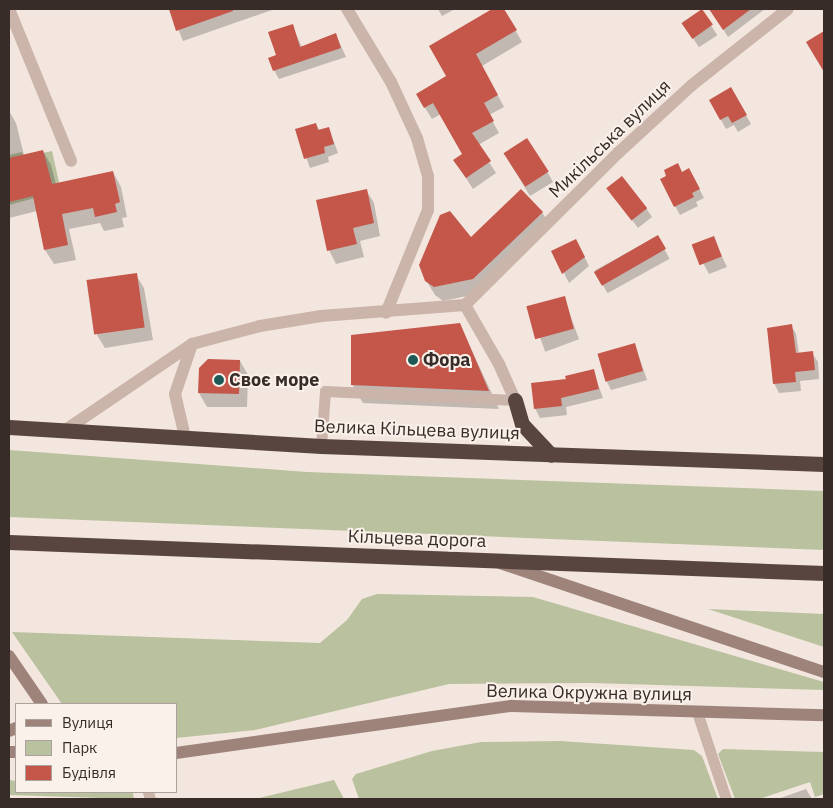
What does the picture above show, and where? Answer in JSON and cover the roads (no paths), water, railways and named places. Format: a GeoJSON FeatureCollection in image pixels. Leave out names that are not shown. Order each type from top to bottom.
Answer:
{"type":"FeatureCollection","features":[{"type":"Feature","properties":{"kind":"highway"},"geometry":{"type":"LineString","coordinates":[[514,400],[522,424],[551,455]]}},
{"type":"Feature","properties":{"kind":"highway","name":"Велика Кільцева вулиця"},"geometry":{"type":"LineString","coordinates":[[9,427],[321,446],[824,464]]}},
{"type":"Feature","properties":{"kind":"highway","name":"Кільцева дорога"},"geometry":{"type":"LineString","coordinates":[[9,542],[824,573]]}},
{"type":"Feature","properties":{"kind":"main road"},"geometry":{"type":"LineString","coordinates":[[488,559],[824,672]]}},
{"type":"Feature","properties":{"kind":"main road"},"geometry":{"type":"LineString","coordinates":[[9,656],[41,703]]}},
{"type":"Feature","properties":{"kind":"main road"},"geometry":{"type":"LineString","coordinates":[[24,679],[32,703]]}},
{"type":"Feature","properties":{"kind":"main road","name":"Велика Окружна вулиця"},"geometry":{"type":"LineString","coordinates":[[178,754],[189,754],[464,711],[512,706],[824,715]]}},
{"type":"Feature","properties":{"kind":"street"},"geometry":{"type":"LineString","coordinates":[[9,9],[70,161]]}},
{"type":"Feature","properties":{"kind":"street"},"geometry":{"type":"LineString","coordinates":[[347,9],[391,82],[417,138],[428,176],[428,210],[386,312]]}},
{"type":"Feature","properties":{"kind":"street","name":"Микільська вулиця"},"geometry":{"type":"LineString","coordinates":[[465,305],[618,153],[692,85],[788,9]]}},
{"type":"Feature","properties":{"kind":"street"},"geometry":{"type":"LineString","coordinates":[[64,431],[192,344],[260,326],[321,316],[465,305],[499,364],[514,400]]}},
{"type":"Feature","properties":{"kind":"street"},"geometry":{"type":"LineString","coordinates":[[185,437],[175,394],[192,344]]}},
{"type":"Feature","properties":{"kind":"lane"},"geometry":{"type":"LineString","coordinates":[[321,446],[325,391],[514,400]]}},
{"type":"Feature","properties":{"kind":"lane"},"geometry":{"type":"LineString","coordinates":[[697,712],[726,799]]}},
{"type":"Feature","properties":{"kind":"place","name":"Фора"},"geometry":{"type":"Point","coordinates":[413,360]}},
{"type":"Feature","properties":{"kind":"place","name":"Своє море"},"geometry":{"type":"Point","coordinates":[219,380]}}]}
